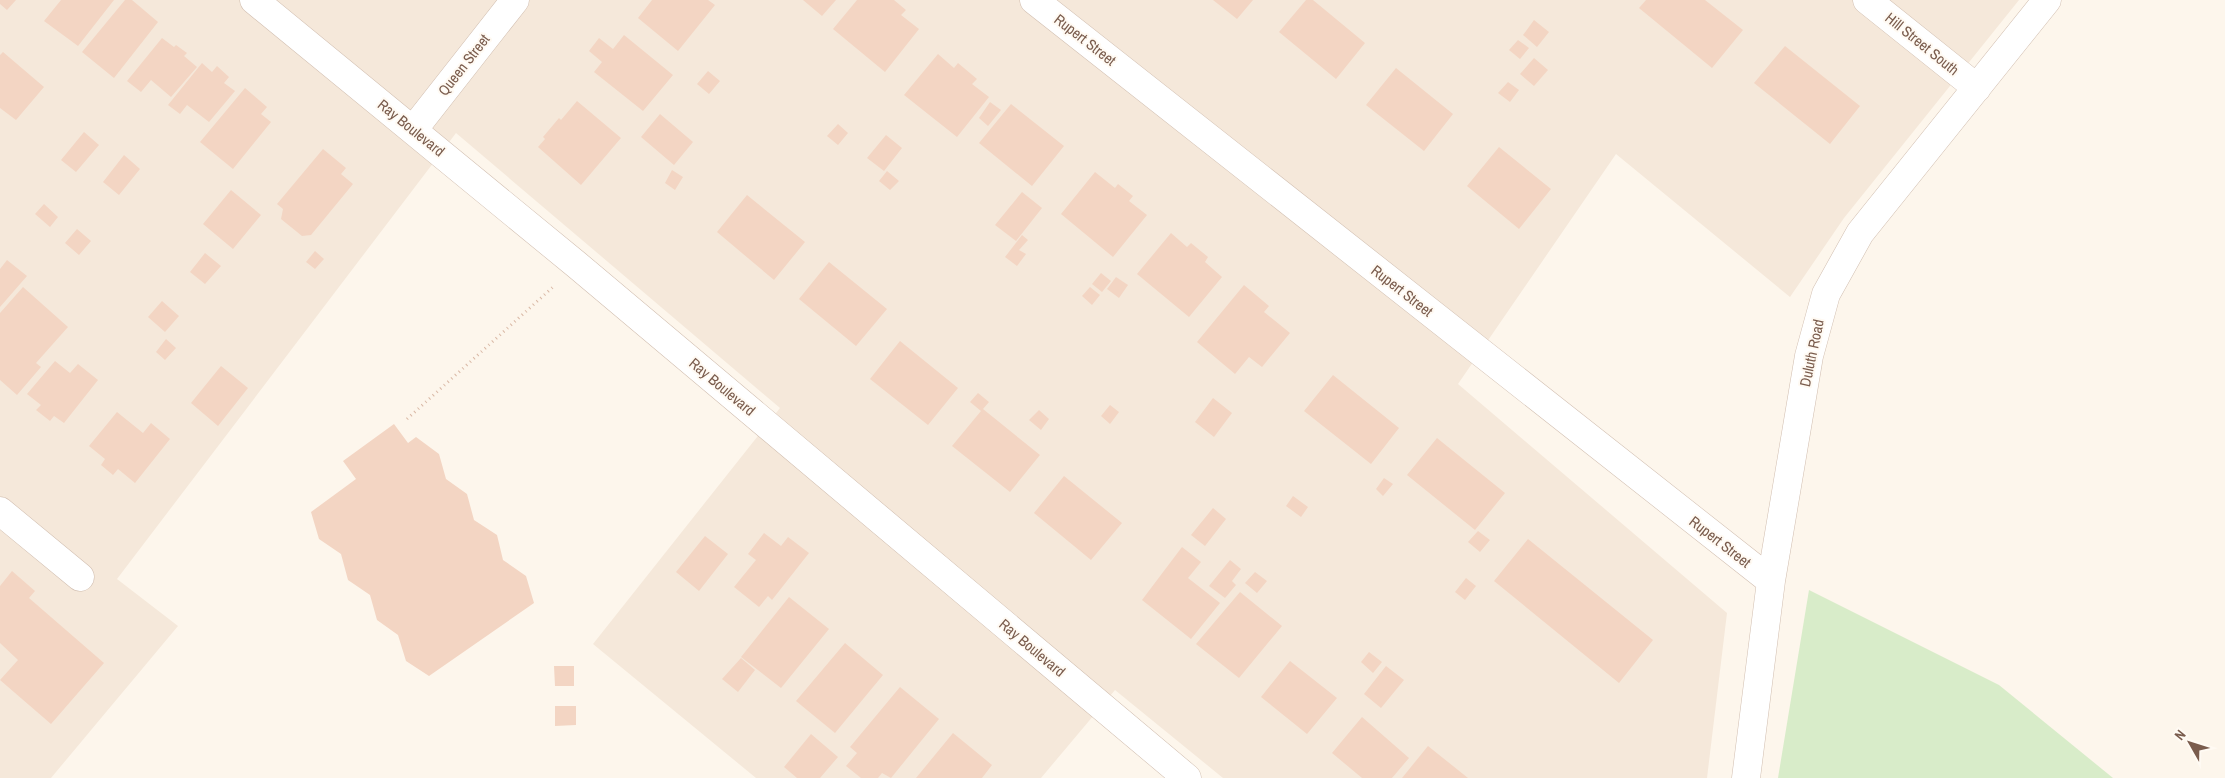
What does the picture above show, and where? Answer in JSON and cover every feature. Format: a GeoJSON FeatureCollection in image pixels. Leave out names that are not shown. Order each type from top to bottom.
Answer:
{"type":"FeatureCollection","features":[{"type":"Feature","properties":{"kind":"street","name":"Ray Boulevard"},"geometry":{"type":"LineString","coordinates":[[254,0],[577,265],[1187,778]]}},
{"type":"Feature","properties":{"kind":"street","name":"Queen Street"},"geometry":{"type":"LineString","coordinates":[[413,130],[515,0]]}},
{"type":"Feature","properties":{"kind":"street","name":"Rupert Street"},"geometry":{"type":"LineString","coordinates":[[1034,0],[1771,581]]}},
{"type":"Feature","properties":{"kind":"street","name":"Hill Street South"},"geometry":{"type":"LineString","coordinates":[[1867,0],[1977,88]]}},
{"type":"Feature","properties":{"kind":"street","name":"Duluth Road"},"geometry":{"type":"LineString","coordinates":[[1746,778],[1771,581],[1809,356],[1826,294],[1860,233],[2047,0]]}},
{"type":"Feature","properties":{"kind":"street"},"geometry":{"type":"LineString","coordinates":[[0,511],[80,577]]}},
{"type":"Feature","properties":{"kind":"path"},"geometry":{"type":"LineString","coordinates":[[407,420],[577,265]]}},
{"type":"Feature","properties":{"kind":"shaded area"},"geometry":{"type":"Polygon","coordinates":[[[0,0],[2019,0],[1844,218],[1790,297],[1616,154],[1458,384],[1727,613],[1707,778],[1223,778],[1115,690],[1041,778],[756,778],[593,644],[780,408],[456,133],[117,579],[178,626],[51,778],[0,778],[0,0]]]}},
{"type":"Feature","properties":{"kind":"green space"},"geometry":{"type":"Polygon","coordinates":[[[1809,590],[1999,685],[2113,778],[1778,778],[1809,590]]]}},
{"type":"Feature","properties":{"kind":"building"},"geometry":{"type":"Polygon","coordinates":[[[0,0],[16,0],[7,10],[0,4],[0,0]]]}},
{"type":"Feature","properties":{"kind":"building"},"geometry":{"type":"Polygon","coordinates":[[[61,0],[114,0],[78,46],[44,21],[61,0]]]}},
{"type":"Feature","properties":{"kind":"building"},"geometry":{"type":"Polygon","coordinates":[[[125,0],[132,0],[158,22],[114,78],[82,52],[125,0]]]}},
{"type":"Feature","properties":{"kind":"building"},"geometry":{"type":"Polygon","coordinates":[[[652,0],[708,0],[715,5],[678,51],[638,18],[652,0]]]}},
{"type":"Feature","properties":{"kind":"building"},"geometry":{"type":"Polygon","coordinates":[[[803,0],[836,0],[822,16],[803,0]]]}},
{"type":"Feature","properties":{"kind":"building"},"geometry":{"type":"Polygon","coordinates":[[[857,0],[894,0],[906,10],[901,15],[919,29],[885,72],[833,29],[857,0]]]}},
{"type":"Feature","properties":{"kind":"building"},"geometry":{"type":"Polygon","coordinates":[[[1213,0],[1253,0],[1237,19],[1213,0]]]}},
{"type":"Feature","properties":{"kind":"building"},"geometry":{"type":"Polygon","coordinates":[[[1306,0],[1313,0],[1365,43],[1336,79],[1279,32],[1306,0]]]}},
{"type":"Feature","properties":{"kind":"building"},"geometry":{"type":"Polygon","coordinates":[[[1646,0],[1705,0],[1743,30],[1712,68],[1639,8],[1646,0]]]}},
{"type":"Feature","properties":{"kind":"building"},"geometry":{"type":"Polygon","coordinates":[[[1534,20],[1549,32],[1537,47],[1523,35],[1534,20]]]}},
{"type":"Feature","properties":{"kind":"building"},"geometry":{"type":"Polygon","coordinates":[[[624,35],[673,75],[643,111],[594,72],[602,62],[589,51],[599,38],[613,49],[624,35]]]}},
{"type":"Feature","properties":{"kind":"building"},"geometry":{"type":"Polygon","coordinates":[[[162,38],[174,47],[176,45],[187,53],[184,56],[197,67],[171,97],[151,80],[141,92],[127,81],[162,38]]]}},
{"type":"Feature","properties":{"kind":"building"},"geometry":{"type":"Polygon","coordinates":[[[1518,40],[1529,48],[1520,59],[1509,50],[1518,40]]]}},
{"type":"Feature","properties":{"kind":"building"},"geometry":{"type":"Polygon","coordinates":[[[1785,46],[1860,106],[1830,144],[1754,83],[1785,46]]]}},
{"type":"Feature","properties":{"kind":"building"},"geometry":{"type":"Polygon","coordinates":[[[3,52],[44,87],[16,120],[0,108],[0,55],[3,52]]]}},
{"type":"Feature","properties":{"kind":"building"},"geometry":{"type":"Polygon","coordinates":[[[938,54],[954,68],[958,63],[977,79],[972,84],[989,97],[957,137],[904,95],[938,54]]]}},
{"type":"Feature","properties":{"kind":"building"},"geometry":{"type":"Polygon","coordinates":[[[1534,58],[1548,70],[1534,86],[1520,74],[1534,58]]]}},
{"type":"Feature","properties":{"kind":"building"},"geometry":{"type":"Polygon","coordinates":[[[202,63],[212,72],[217,66],[229,77],[224,83],[235,91],[209,122],[187,105],[180,114],[168,105],[202,63]]]}},
{"type":"Feature","properties":{"kind":"building"},"geometry":{"type":"Polygon","coordinates":[[[1396,68],[1453,114],[1424,151],[1366,105],[1396,68]]]}},
{"type":"Feature","properties":{"kind":"building"},"geometry":{"type":"Polygon","coordinates":[[[708,71],[720,81],[709,94],[697,84],[708,71]]]}},
{"type":"Feature","properties":{"kind":"building"},"geometry":{"type":"Polygon","coordinates":[[[1508,82],[1519,90],[1510,102],[1498,93],[1508,82]]]}},
{"type":"Feature","properties":{"kind":"building"},"geometry":{"type":"Polygon","coordinates":[[[245,88],[267,107],[261,114],[271,122],[233,169],[200,142],[245,88]]]}},
{"type":"Feature","properties":{"kind":"building"},"geometry":{"type":"Polygon","coordinates":[[[577,101],[621,138],[581,185],[538,147],[545,139],[543,137],[559,118],[561,120],[577,101]]]}},
{"type":"Feature","properties":{"kind":"building"},"geometry":{"type":"Polygon","coordinates":[[[990,102],[1001,110],[988,126],[979,118],[990,102]]]}},
{"type":"Feature","properties":{"kind":"building"},"geometry":{"type":"Polygon","coordinates":[[[1011,104],[1064,146],[1032,186],[979,143],[1011,104]]]}},
{"type":"Feature","properties":{"kind":"building"},"geometry":{"type":"Polygon","coordinates":[[[660,114],[693,142],[674,165],[641,137],[660,114]]]}},
{"type":"Feature","properties":{"kind":"building"},"geometry":{"type":"Polygon","coordinates":[[[838,124],[848,133],[838,145],[827,136],[838,124]]]}},
{"type":"Feature","properties":{"kind":"building"},"geometry":{"type":"Polygon","coordinates":[[[84,132],[99,145],[76,172],[61,160],[84,132]]]}},
{"type":"Feature","properties":{"kind":"building"},"geometry":{"type":"Polygon","coordinates":[[[886,135],[902,148],[884,171],[867,158],[886,135]]]}},
{"type":"Feature","properties":{"kind":"building"},"geometry":{"type":"Polygon","coordinates":[[[1499,147],[1551,189],[1519,229],[1467,186],[1499,147]]]}},
{"type":"Feature","properties":{"kind":"building"},"geometry":{"type":"Polygon","coordinates":[[[323,149],[346,168],[341,174],[353,184],[311,235],[302,236],[281,219],[283,209],[277,204],[323,149]]]}},
{"type":"Feature","properties":{"kind":"building"},"geometry":{"type":"Polygon","coordinates":[[[124,155],[140,169],[119,195],[103,182],[124,155]]]}},
{"type":"Feature","properties":{"kind":"building"},"geometry":{"type":"Polygon","coordinates":[[[672,170],[683,177],[675,190],[665,183],[672,170]]]}},
{"type":"Feature","properties":{"kind":"building"},"geometry":{"type":"Polygon","coordinates":[[[887,171],[899,181],[890,190],[879,181],[887,171]]]}},
{"type":"Feature","properties":{"kind":"building"},"geometry":{"type":"Polygon","coordinates":[[[1095,172],[1115,188],[1118,184],[1133,196],[1129,201],[1147,215],[1113,257],[1061,214],[1095,172]]]}},
{"type":"Feature","properties":{"kind":"building"},"geometry":{"type":"Polygon","coordinates":[[[231,190],[261,215],[233,249],[203,224],[231,190]]]}},
{"type":"Feature","properties":{"kind":"building"},"geometry":{"type":"Polygon","coordinates":[[[1022,192],[1042,208],[1016,241],[995,225],[1022,192]]]}},
{"type":"Feature","properties":{"kind":"building"},"geometry":{"type":"Polygon","coordinates":[[[747,195],[805,242],[774,280],[717,232],[747,195]]]}},
{"type":"Feature","properties":{"kind":"building"},"geometry":{"type":"Polygon","coordinates":[[[44,204],[58,217],[50,227],[35,214],[44,204]]]}},
{"type":"Feature","properties":{"kind":"building"},"geometry":{"type":"Polygon","coordinates":[[[77,229],[91,241],[79,255],[65,243],[77,229]]]}},
{"type":"Feature","properties":{"kind":"building"},"geometry":{"type":"Polygon","coordinates":[[[1171,233],[1187,247],[1191,243],[1208,257],[1205,262],[1222,277],[1189,317],[1137,274],[1171,233]]]}},
{"type":"Feature","properties":{"kind":"building"},"geometry":{"type":"Polygon","coordinates":[[[1022,235],[1028,240],[1019,250],[1026,254],[1017,266],[1005,257],[1022,235]]]}},
{"type":"Feature","properties":{"kind":"building"},"geometry":{"type":"Polygon","coordinates":[[[315,251],[324,259],[315,269],[306,262],[315,251]]]}},
{"type":"Feature","properties":{"kind":"building"},"geometry":{"type":"Polygon","coordinates":[[[205,253],[221,266],[205,284],[190,272],[205,253]]]}},
{"type":"Feature","properties":{"kind":"building"},"geometry":{"type":"Polygon","coordinates":[[[7,260],[27,276],[0,307],[0,269],[7,260]]]}},
{"type":"Feature","properties":{"kind":"building"},"geometry":{"type":"Polygon","coordinates":[[[829,262],[887,309],[856,346],[799,299],[829,262]]]}},
{"type":"Feature","properties":{"kind":"building"},"geometry":{"type":"Polygon","coordinates":[[[1101,273],[1111,281],[1102,292],[1092,284],[1101,273]]]}},
{"type":"Feature","properties":{"kind":"building"},"geometry":{"type":"Polygon","coordinates":[[[1116,277],[1128,285],[1119,298],[1107,289],[1116,277]]]}},
{"type":"Feature","properties":{"kind":"building"},"geometry":{"type":"Polygon","coordinates":[[[1244,285],[1269,306],[1264,312],[1290,333],[1262,367],[1249,357],[1235,374],[1197,342],[1244,285]]]}},
{"type":"Feature","properties":{"kind":"building"},"geometry":{"type":"Polygon","coordinates":[[[23,287],[68,327],[36,363],[41,367],[17,395],[0,380],[0,313],[23,287]]]}},
{"type":"Feature","properties":{"kind":"building"},"geometry":{"type":"Polygon","coordinates":[[[1090,287],[1100,295],[1092,305],[1082,296],[1090,287]]]}},
{"type":"Feature","properties":{"kind":"building"},"geometry":{"type":"Polygon","coordinates":[[[162,301],[179,316],[165,332],[148,317],[162,301]]]}},
{"type":"Feature","properties":{"kind":"building"},"geometry":{"type":"Polygon","coordinates":[[[166,339],[176,348],[165,360],[156,352],[166,339]]]}},
{"type":"Feature","properties":{"kind":"building"},"geometry":{"type":"Polygon","coordinates":[[[900,341],[958,388],[928,425],[870,379],[900,341]]]}},
{"type":"Feature","properties":{"kind":"building"},"geometry":{"type":"Polygon","coordinates":[[[55,361],[70,373],[78,364],[98,380],[64,423],[54,416],[50,421],[36,410],[41,405],[27,394],[55,361]]]}},
{"type":"Feature","properties":{"kind":"building"},"geometry":{"type":"Polygon","coordinates":[[[221,366],[248,388],[218,426],[191,403],[221,366]]]}},
{"type":"Feature","properties":{"kind":"building"},"geometry":{"type":"Polygon","coordinates":[[[1333,375],[1399,428],[1371,464],[1304,411],[1333,375]]]}},
{"type":"Feature","properties":{"kind":"building"},"geometry":{"type":"Polygon","coordinates":[[[978,393],[989,402],[983,409],[1040,455],[1010,492],[952,446],[981,411],[970,402],[978,393]]]}},
{"type":"Feature","properties":{"kind":"building"},"geometry":{"type":"Polygon","coordinates":[[[1213,398],[1232,413],[1214,437],[1195,422],[1213,398]]]}},
{"type":"Feature","properties":{"kind":"building"},"geometry":{"type":"Polygon","coordinates":[[[1110,405],[1119,412],[1110,424],[1101,416],[1110,405]]]}},
{"type":"Feature","properties":{"kind":"building"},"geometry":{"type":"Polygon","coordinates":[[[1039,410],[1049,419],[1041,430],[1029,420],[1039,410]]]}},
{"type":"Feature","properties":{"kind":"building"},"geometry":{"type":"Polygon","coordinates":[[[117,412],[143,433],[151,423],[170,439],[135,483],[118,469],[113,475],[101,465],[105,459],[89,446],[117,412]]]}},
{"type":"Feature","properties":{"kind":"building"},"geometry":{"type":"Polygon","coordinates":[[[394,424],[408,443],[416,437],[439,454],[446,479],[467,494],[474,520],[497,535],[503,560],[526,576],[534,603],[429,676],[406,661],[398,635],[377,620],[370,595],[348,580],[341,554],[319,539],[311,512],[356,479],[343,461],[394,424]]]}},
{"type":"Feature","properties":{"kind":"building"},"geometry":{"type":"Polygon","coordinates":[[[1437,438],[1505,493],[1475,530],[1407,475],[1437,438]]]}},
{"type":"Feature","properties":{"kind":"building"},"geometry":{"type":"Polygon","coordinates":[[[1064,476],[1122,523],[1091,560],[1034,513],[1064,476]]]}},
{"type":"Feature","properties":{"kind":"building"},"geometry":{"type":"Polygon","coordinates":[[[1384,478],[1393,484],[1383,496],[1376,489],[1384,478]]]}},
{"type":"Feature","properties":{"kind":"building"},"geometry":{"type":"Polygon","coordinates":[[[1293,496],[1308,507],[1301,517],[1286,506],[1293,496]]]}},
{"type":"Feature","properties":{"kind":"building"},"geometry":{"type":"Polygon","coordinates":[[[1213,508],[1226,519],[1205,546],[1191,535],[1213,508]]]}},
{"type":"Feature","properties":{"kind":"building"},"geometry":{"type":"Polygon","coordinates":[[[1478,531],[1490,540],[1480,552],[1468,542],[1478,531]]]}},
{"type":"Feature","properties":{"kind":"building"},"geometry":{"type":"Polygon","coordinates":[[[764,533],[781,546],[788,537],[809,553],[772,600],[768,596],[759,607],[734,587],[756,560],[748,554],[764,533]]]}},
{"type":"Feature","properties":{"kind":"building"},"geometry":{"type":"Polygon","coordinates":[[[705,536],[728,554],[699,591],[676,572],[705,536]]]}},
{"type":"Feature","properties":{"kind":"building"},"geometry":{"type":"Polygon","coordinates":[[[1528,539],[1653,640],[1619,683],[1494,581],[1528,539]]]}},
{"type":"Feature","properties":{"kind":"building"},"geometry":{"type":"Polygon","coordinates":[[[1182,547],[1201,562],[1188,578],[1220,603],[1191,639],[1142,600],[1182,547]]]}},
{"type":"Feature","properties":{"kind":"building"},"geometry":{"type":"Polygon","coordinates":[[[1230,560],[1241,569],[1232,581],[1236,585],[1225,598],[1209,586],[1230,560]]]}},
{"type":"Feature","properties":{"kind":"building"},"geometry":{"type":"Polygon","coordinates":[[[12,571],[35,591],[29,598],[104,663],[51,724],[0,680],[18,660],[0,643],[0,586],[12,571]]]}},
{"type":"Feature","properties":{"kind":"building"},"geometry":{"type":"Polygon","coordinates":[[[1255,572],[1267,581],[1257,593],[1245,583],[1255,572]]]}},
{"type":"Feature","properties":{"kind":"building"},"geometry":{"type":"Polygon","coordinates":[[[1466,578],[1476,586],[1465,600],[1455,592],[1466,578]]]}},
{"type":"Feature","properties":{"kind":"building"},"geometry":{"type":"Polygon","coordinates":[[[1240,592],[1282,626],[1239,678],[1196,644],[1240,592]]]}},
{"type":"Feature","properties":{"kind":"building"},"geometry":{"type":"Polygon","coordinates":[[[789,597],[829,629],[781,688],[741,657],[789,597]]]}},
{"type":"Feature","properties":{"kind":"building"},"geometry":{"type":"Polygon","coordinates":[[[845,643],[883,675],[835,733],[796,701],[845,643]]]}},
{"type":"Feature","properties":{"kind":"building"},"geometry":{"type":"Polygon","coordinates":[[[1369,652],[1382,662],[1373,673],[1361,662],[1369,652]]]}},
{"type":"Feature","properties":{"kind":"building"},"geometry":{"type":"Polygon","coordinates":[[[741,658],[755,670],[738,692],[722,679],[741,658]]]}},
{"type":"Feature","properties":{"kind":"building"},"geometry":{"type":"Polygon","coordinates":[[[1290,661],[1337,698],[1307,734],[1261,697],[1290,661]]]}},
{"type":"Feature","properties":{"kind":"building"},"geometry":{"type":"Polygon","coordinates":[[[554,666],[574,666],[574,686],[555,686],[554,666]]]}},
{"type":"Feature","properties":{"kind":"building"},"geometry":{"type":"Polygon","coordinates":[[[1386,666],[1404,680],[1381,708],[1364,694],[1386,666]]]}},
{"type":"Feature","properties":{"kind":"building"},"geometry":{"type":"Polygon","coordinates":[[[900,687],[939,719],[891,778],[882,773],[878,778],[861,778],[846,766],[857,753],[850,747],[900,687]]]}},
{"type":"Feature","properties":{"kind":"building"},"geometry":{"type":"Polygon","coordinates":[[[555,706],[576,706],[576,725],[555,726],[555,706]]]}},
{"type":"Feature","properties":{"kind":"building"},"geometry":{"type":"Polygon","coordinates":[[[1362,717],[1409,758],[1392,778],[1362,778],[1332,753],[1362,717]]]}},
{"type":"Feature","properties":{"kind":"building"},"geometry":{"type":"Polygon","coordinates":[[[953,733],[992,765],[982,778],[916,778],[953,733]]]}},
{"type":"Feature","properties":{"kind":"building"},"geometry":{"type":"Polygon","coordinates":[[[811,734],[838,757],[820,778],[797,778],[784,767],[811,734]]]}},
{"type":"Feature","properties":{"kind":"building"},"geometry":{"type":"Polygon","coordinates":[[[1428,746],[1468,778],[1402,778],[1428,746]]]}}]}
